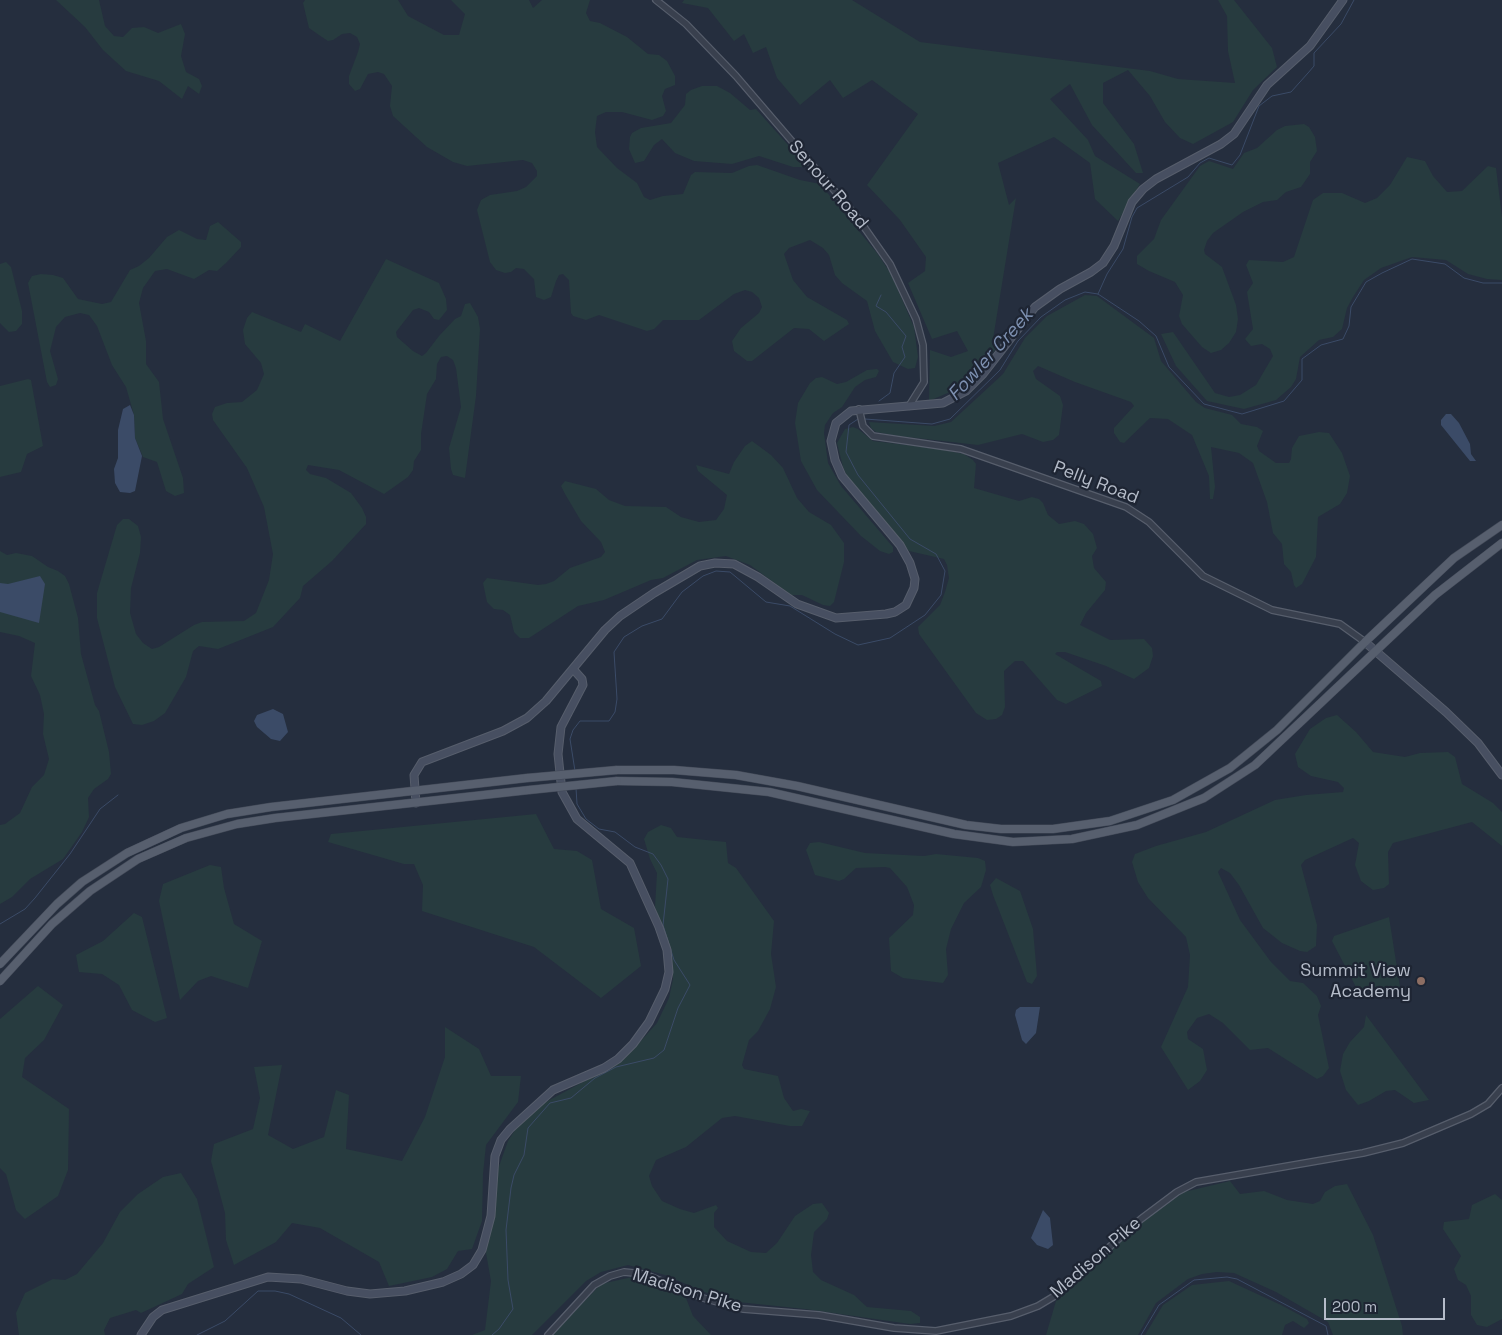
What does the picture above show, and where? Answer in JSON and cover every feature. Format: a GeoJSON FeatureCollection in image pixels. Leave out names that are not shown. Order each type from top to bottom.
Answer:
{"type":"FeatureCollection","features":[{"type":"Feature","properties":{"kind":"main road"},"geometry":{"type":"LineString","coordinates":[[416,802],[414,775],[422,762],[503,731],[521,721],[546,701],[605,630],[620,616],[694,569],[715,563],[740,567],[797,604],[836,618],[886,614],[906,605],[914,588],[915,579],[910,563],[900,545],[842,476],[832,449],[832,431],[836,423],[848,412],[859,409],[943,403],[958,397],[973,385],[1035,307],[1103,263],[1114,246],[1132,202],[1143,189],[1221,144],[1234,134],[1267,85],[1310,46],[1343,0]]}},
{"type":"Feature","properties":{"kind":"main road"},"geometry":{"type":"LineString","coordinates":[[0,964],[71,891],[109,863],[169,832],[213,818],[244,811],[528,778],[617,770],[674,770],[736,775],[797,786],[975,826],[1034,830],[1089,825],[1157,806],[1197,788],[1230,768],[1278,730],[1365,642],[1454,558],[1502,525]]}},
{"type":"Feature","properties":{"kind":"main road"},"geometry":{"type":"LineString","coordinates":[[0,981],[73,904],[108,877],[153,851],[193,836],[237,824],[416,802],[617,782],[672,782],[769,792],[988,840],[1034,842],[1094,836],[1168,815],[1204,798],[1233,780],[1267,754],[1441,589],[1502,543]]}},
{"type":"Feature","properties":{"kind":"main road","name":"Pelly Road"},"geometry":{"type":"LineString","coordinates":[[1365,642],[1441,706],[1478,743],[1502,775]]}},
{"type":"Feature","properties":{"kind":"main road"},"geometry":{"type":"LineString","coordinates":[[141,1335],[153,1317],[162,1310],[268,1277],[301,1279],[347,1291],[370,1294],[405,1291],[443,1282],[461,1274],[473,1265],[482,1250],[491,1216],[495,1156],[505,1135],[553,1090],[604,1068],[623,1055],[650,1022],[665,989],[669,972],[667,950],[659,927],[630,864],[576,818],[562,792],[558,754],[561,727],[583,686],[582,679],[573,669]]}},
{"type":"Feature","properties":{"kind":"street","name":"Senour Road"},"geometry":{"type":"LineString","coordinates":[[656,0],[691,29],[742,82],[857,217],[890,264],[916,318],[923,345],[924,382],[921,390],[909,406]]}},
{"type":"Feature","properties":{"kind":"street","name":"Pelly Road"},"geometry":{"type":"LineString","coordinates":[[859,409],[863,426],[873,436],[961,449],[1126,507],[1149,522],[1203,576],[1272,610],[1340,624],[1365,642]]}},
{"type":"Feature","properties":{"kind":"street","name":"Madison Pike"},"geometry":{"type":"LineString","coordinates":[[548,1335],[594,1285],[610,1276],[624,1272],[652,1277],[703,1298],[744,1309],[819,1315],[902,1329],[936,1331],[1011,1316],[1038,1306],[1053,1297],[1141,1218],[1177,1192],[1196,1182],[1362,1153],[1403,1143],[1472,1114],[1488,1104],[1502,1088]]}},
{"type":"Feature","properties":{"kind":"green space"},"geometry":{"type":"Polygon","coordinates":[[[56,0],[99,0],[105,26],[114,36],[123,37],[132,28],[144,27],[158,33],[181,24],[185,34],[181,56],[186,72],[199,79],[202,86],[199,94],[188,86],[182,99],[159,81],[126,71],[103,50],[85,27],[56,0]]]}},
{"type":"Feature","properties":{"kind":"green space"},"geometry":{"type":"Polygon","coordinates":[[[305,0],[398,0],[408,16],[444,35],[459,35],[465,14],[451,0],[529,0],[533,8],[542,0],[590,0],[586,13],[590,21],[600,23],[627,37],[648,54],[659,55],[667,61],[675,76],[675,85],[665,89],[662,96],[666,111],[663,116],[652,120],[622,112],[606,112],[597,116],[595,132],[597,147],[617,168],[637,183],[644,197],[650,200],[663,196],[683,194],[691,175],[695,172],[732,173],[757,165],[800,180],[820,184],[877,253],[891,274],[914,327],[918,357],[915,368],[908,369],[893,362],[875,331],[867,301],[842,283],[835,275],[829,255],[823,248],[810,240],[789,248],[784,254],[793,280],[807,297],[847,320],[849,324],[824,341],[809,329],[794,328],[752,361],[747,361],[734,351],[732,341],[741,328],[759,313],[762,307],[759,298],[752,292],[745,290],[734,294],[699,320],[663,320],[654,329],[647,331],[599,315],[586,320],[573,316],[571,313],[569,280],[563,274],[559,275],[551,297],[544,300],[536,297],[534,279],[524,269],[516,268],[511,272],[505,273],[496,270],[490,262],[477,210],[481,200],[490,195],[517,191],[526,187],[537,176],[537,171],[532,163],[523,160],[467,166],[453,162],[427,147],[393,116],[390,106],[392,86],[384,74],[378,72],[368,74],[360,89],[355,91],[349,84],[349,76],[360,44],[357,37],[350,33],[342,34],[328,41],[309,28],[303,3],[305,0]]]}},
{"type":"Feature","properties":{"kind":"green space"},"geometry":{"type":"Polygon","coordinates":[[[684,0],[852,0],[920,42],[1150,71],[1178,79],[1235,83],[1228,51],[1227,16],[1218,0],[1234,0],[1272,48],[1277,67],[1253,90],[1233,122],[1193,144],[1180,138],[1165,122],[1150,96],[1128,70],[1103,83],[1103,103],[1134,144],[1143,173],[1136,173],[1092,125],[1070,84],[1050,99],[1088,140],[1095,156],[1140,184],[1118,221],[1095,199],[1090,163],[1054,137],[998,163],[1009,205],[1016,198],[993,339],[998,347],[957,389],[929,401],[930,350],[951,357],[968,351],[957,331],[932,339],[908,283],[925,271],[926,257],[900,220],[867,185],[918,114],[872,80],[843,98],[830,80],[800,105],[777,78],[766,47],[753,53],[744,34],[734,41],[708,8],[682,3],[684,0]]]}},
{"type":"Feature","properties":{"kind":"green space"},"geometry":{"type":"Polygon","coordinates":[[[702,86],[717,86],[730,93],[750,110],[756,109],[797,155],[803,165],[802,167],[793,167],[759,156],[732,164],[694,161],[675,153],[662,139],[654,145],[644,161],[635,163],[629,149],[632,133],[641,128],[671,123],[685,105],[686,94],[702,86]]]}},
{"type":"Feature","properties":{"kind":"green space"},"geometry":{"type":"Polygon","coordinates":[[[1304,124],[1309,127],[1315,137],[1317,151],[1310,162],[1310,174],[1301,187],[1286,192],[1277,200],[1263,202],[1243,212],[1213,233],[1207,241],[1204,250],[1205,254],[1222,267],[1236,305],[1238,319],[1236,332],[1229,343],[1221,350],[1211,353],[1202,347],[1182,324],[1179,316],[1183,295],[1175,282],[1137,264],[1137,256],[1154,239],[1161,220],[1200,166],[1209,161],[1233,169],[1244,153],[1257,148],[1277,130],[1285,126],[1304,124]]]}},
{"type":"Feature","properties":{"kind":"green space"},"geometry":{"type":"Polygon","coordinates":[[[1407,157],[1425,161],[1433,176],[1447,192],[1462,191],[1488,166],[1496,168],[1502,217],[1502,280],[1487,279],[1468,274],[1446,260],[1412,257],[1381,268],[1364,280],[1353,297],[1347,308],[1342,329],[1333,337],[1319,340],[1300,357],[1296,379],[1291,387],[1276,400],[1244,409],[1207,401],[1176,366],[1161,334],[1173,332],[1215,393],[1229,397],[1240,395],[1256,385],[1273,356],[1270,349],[1262,344],[1251,346],[1245,339],[1253,329],[1247,292],[1253,283],[1246,265],[1249,260],[1283,262],[1294,257],[1313,200],[1323,193],[1342,193],[1365,203],[1377,198],[1390,185],[1407,157]]]}},
{"type":"Feature","properties":{"kind":"green space"},"geometry":{"type":"Polygon","coordinates":[[[218,222],[241,242],[241,247],[226,263],[217,271],[209,270],[194,279],[167,269],[155,271],[143,288],[139,303],[146,341],[146,364],[159,382],[163,419],[183,478],[184,493],[175,496],[166,491],[157,462],[143,457],[135,438],[134,415],[126,387],[112,365],[97,326],[89,315],[80,313],[65,317],[56,327],[50,351],[58,379],[56,385],[50,387],[47,382],[28,283],[32,276],[41,274],[53,275],[63,278],[78,299],[102,304],[111,302],[130,270],[149,258],[167,237],[179,230],[197,239],[206,240],[210,226],[218,222]]]}},
{"type":"Feature","properties":{"kind":"green space"},"geometry":{"type":"Polygon","coordinates":[[[386,259],[439,283],[446,299],[447,310],[439,320],[434,319],[429,312],[419,308],[413,310],[396,332],[397,337],[413,351],[422,356],[426,353],[455,319],[461,316],[465,304],[470,303],[478,317],[480,329],[476,396],[465,478],[453,475],[449,448],[461,407],[456,368],[453,360],[447,356],[441,357],[437,364],[436,379],[427,394],[421,434],[421,450],[414,461],[413,470],[408,477],[384,494],[339,470],[308,465],[306,470],[310,474],[326,478],[351,493],[362,508],[366,517],[366,524],[332,561],[303,586],[300,598],[273,627],[218,649],[199,646],[193,651],[186,677],[165,713],[154,721],[142,725],[133,724],[115,687],[97,618],[97,593],[117,525],[123,519],[129,519],[138,526],[141,537],[140,553],[131,588],[130,613],[136,634],[143,643],[152,649],[159,647],[202,622],[244,621],[256,613],[269,580],[273,554],[264,507],[247,468],[213,420],[212,414],[215,407],[227,403],[242,402],[257,390],[264,374],[261,363],[245,344],[243,330],[247,318],[252,312],[301,332],[305,324],[340,341],[386,259]]]}},
{"type":"Feature","properties":{"kind":"green space"},"geometry":{"type":"Polygon","coordinates":[[[6,262],[11,267],[22,311],[22,324],[16,331],[9,332],[0,323],[0,264],[6,262]]]}},
{"type":"Feature","properties":{"kind":"green space"},"geometry":{"type":"Polygon","coordinates":[[[1085,295],[1097,296],[1154,338],[1161,361],[1196,402],[1205,408],[1232,415],[1241,424],[1257,427],[1263,431],[1257,446],[1259,451],[1276,463],[1289,463],[1292,448],[1299,436],[1319,432],[1329,433],[1342,453],[1350,476],[1347,493],[1340,504],[1318,517],[1316,557],[1302,584],[1296,588],[1291,572],[1284,564],[1282,544],[1273,533],[1267,502],[1253,463],[1239,453],[1211,447],[1215,487],[1213,499],[1210,499],[1209,476],[1192,435],[1168,419],[1150,418],[1124,443],[1120,442],[1114,433],[1114,428],[1134,406],[1131,402],[1075,382],[1038,366],[1033,371],[1036,379],[1060,396],[1063,405],[1059,435],[1053,440],[1043,442],[1022,434],[978,445],[899,436],[876,432],[871,428],[869,422],[934,426],[951,422],[1003,374],[1025,338],[1047,316],[1085,295]]]}},
{"type":"Feature","properties":{"kind":"green space"},"geometry":{"type":"Polygon","coordinates":[[[877,369],[879,371],[876,377],[865,380],[855,387],[842,407],[833,413],[825,425],[824,433],[828,463],[841,486],[893,547],[893,552],[889,554],[880,551],[861,536],[817,490],[801,461],[795,423],[798,403],[810,383],[816,378],[822,377],[837,384],[846,382],[867,370],[877,369]]]}},
{"type":"Feature","properties":{"kind":"green space"},"geometry":{"type":"Polygon","coordinates":[[[28,379],[31,380],[43,446],[27,454],[21,472],[0,477],[0,386],[28,379]]]}},
{"type":"Feature","properties":{"kind":"green space"},"geometry":{"type":"Polygon","coordinates":[[[853,427],[873,441],[940,449],[964,454],[976,464],[974,488],[1019,501],[1032,497],[1039,499],[1043,503],[1048,515],[1059,524],[1075,521],[1084,524],[1093,534],[1097,548],[1092,556],[1094,568],[1106,582],[1105,590],[1086,613],[1080,625],[1110,640],[1144,639],[1152,648],[1153,656],[1149,668],[1134,679],[1106,666],[1065,652],[1057,652],[1055,654],[1101,681],[1102,686],[1066,704],[1057,700],[1023,661],[1015,661],[1004,671],[1005,707],[1002,715],[996,719],[987,720],[976,713],[919,634],[918,627],[940,605],[949,578],[947,565],[944,559],[909,551],[848,478],[837,443],[845,429],[853,427]]]}},
{"type":"Feature","properties":{"kind":"green space"},"geometry":{"type":"Polygon","coordinates":[[[752,441],[771,455],[783,468],[797,498],[809,512],[831,525],[844,543],[844,562],[834,602],[830,606],[823,605],[802,595],[791,595],[750,565],[726,556],[697,560],[663,578],[651,580],[604,600],[578,606],[529,638],[520,638],[514,632],[510,615],[503,610],[494,609],[487,602],[483,583],[487,578],[538,585],[546,584],[554,581],[570,568],[601,557],[605,552],[601,542],[581,521],[565,494],[561,486],[565,481],[596,489],[609,500],[625,506],[666,507],[681,517],[699,522],[716,520],[724,509],[727,495],[698,471],[696,465],[729,474],[734,462],[745,446],[752,441]]]}},
{"type":"Feature","properties":{"kind":"green space"},"geometry":{"type":"Polygon","coordinates":[[[0,551],[7,555],[16,553],[32,556],[65,576],[69,584],[78,618],[81,654],[95,705],[99,711],[109,752],[111,774],[108,779],[94,789],[88,798],[89,817],[82,832],[63,859],[30,879],[12,897],[0,904],[0,825],[5,824],[20,813],[32,787],[44,775],[49,759],[43,734],[44,714],[40,695],[31,676],[35,643],[19,636],[0,632],[0,551]]]}},
{"type":"Feature","properties":{"kind":"green space"},"geometry":{"type":"Polygon","coordinates":[[[1337,715],[1356,732],[1373,752],[1405,757],[1420,753],[1448,752],[1455,757],[1462,784],[1493,803],[1502,812],[1502,846],[1472,822],[1393,843],[1388,852],[1389,884],[1384,888],[1373,890],[1361,881],[1355,865],[1359,843],[1353,838],[1305,860],[1301,865],[1317,925],[1316,946],[1307,952],[1282,943],[1263,928],[1239,885],[1230,873],[1221,868],[1218,872],[1240,920],[1271,962],[1290,981],[1303,983],[1317,996],[1321,1006],[1318,1015],[1329,1068],[1323,1076],[1317,1079],[1268,1048],[1250,1050],[1223,1023],[1209,1014],[1197,1018],[1187,1032],[1188,1039],[1203,1049],[1207,1070],[1200,1081],[1188,1090],[1161,1047],[1188,987],[1190,955],[1186,937],[1148,898],[1138,882],[1132,862],[1135,854],[1206,832],[1275,800],[1343,792],[1344,788],[1338,782],[1311,776],[1298,767],[1295,754],[1310,729],[1326,718],[1337,715]]]}},
{"type":"Feature","properties":{"kind":"green space"},"geometry":{"type":"Polygon","coordinates":[[[536,814],[554,849],[577,851],[592,860],[601,909],[634,928],[641,966],[601,998],[534,947],[422,911],[423,885],[414,864],[404,864],[328,842],[331,834],[536,814]]]}},
{"type":"Feature","properties":{"kind":"green space"},"geometry":{"type":"Polygon","coordinates":[[[661,825],[671,828],[677,837],[726,842],[728,863],[736,868],[774,921],[771,954],[776,987],[770,1009],[758,1031],[749,1040],[742,1065],[744,1069],[778,1076],[784,1098],[793,1111],[801,1109],[810,1111],[802,1126],[790,1126],[735,1116],[722,1118],[686,1147],[656,1160],[649,1176],[652,1186],[662,1201],[680,1209],[694,1213],[716,1205],[718,1208],[714,1213],[714,1227],[727,1241],[751,1252],[766,1253],[777,1243],[795,1216],[813,1204],[822,1203],[829,1213],[827,1219],[814,1232],[811,1255],[813,1272],[821,1280],[854,1295],[867,1307],[911,1311],[920,1317],[920,1323],[910,1324],[805,1309],[738,1302],[714,1296],[665,1275],[628,1265],[601,1272],[586,1281],[532,1335],[472,1335],[485,1330],[491,1281],[486,1253],[498,1169],[508,1141],[515,1130],[544,1103],[620,1062],[657,1023],[669,998],[673,979],[672,961],[655,907],[657,873],[650,859],[644,839],[648,832],[661,825]]]}},
{"type":"Feature","properties":{"kind":"green space"},"geometry":{"type":"Polygon","coordinates":[[[819,842],[865,853],[924,856],[936,854],[978,858],[985,861],[986,870],[981,887],[964,903],[951,929],[946,949],[948,975],[943,983],[903,978],[891,971],[889,938],[913,915],[914,905],[907,887],[890,868],[885,867],[856,868],[839,881],[815,875],[806,850],[810,843],[819,842]]]}},
{"type":"Feature","properties":{"kind":"green space"},"geometry":{"type":"Polygon","coordinates":[[[210,865],[221,867],[224,888],[234,924],[262,941],[248,988],[211,976],[198,981],[180,1000],[159,901],[163,884],[210,865]]]}},
{"type":"Feature","properties":{"kind":"green space"},"geometry":{"type":"Polygon","coordinates":[[[996,878],[1020,891],[1033,929],[1037,976],[1032,984],[1027,982],[993,895],[990,885],[996,878]]]}},
{"type":"Feature","properties":{"kind":"green space"},"geometry":{"type":"Polygon","coordinates":[[[134,913],[142,917],[167,1018],[155,1022],[132,1010],[119,985],[102,974],[79,972],[76,955],[103,941],[134,913]]]}},
{"type":"Feature","properties":{"kind":"green space"},"geometry":{"type":"Polygon","coordinates":[[[1389,917],[1400,987],[1371,991],[1370,986],[1358,991],[1332,941],[1334,936],[1389,917]]]}},
{"type":"Feature","properties":{"kind":"green space"},"geometry":{"type":"Polygon","coordinates":[[[38,986],[63,1005],[44,1040],[25,1058],[22,1077],[69,1109],[68,1170],[58,1196],[25,1219],[16,1210],[6,1174],[0,1168],[0,1019],[38,986]]]}},
{"type":"Feature","properties":{"kind":"green space"},"geometry":{"type":"Polygon","coordinates":[[[1366,1015],[1429,1100],[1414,1103],[1395,1090],[1386,1091],[1358,1105],[1346,1090],[1340,1071],[1343,1054],[1350,1042],[1364,1027],[1366,1015]]]}},
{"type":"Feature","properties":{"kind":"green space"},"geometry":{"type":"Polygon","coordinates":[[[445,1027],[479,1049],[491,1076],[521,1076],[518,1102],[486,1145],[482,1221],[472,1249],[458,1251],[447,1269],[432,1277],[389,1286],[379,1262],[320,1228],[292,1223],[276,1242],[234,1265],[226,1240],[225,1213],[211,1161],[214,1144],[253,1129],[260,1098],[254,1067],[282,1065],[268,1135],[293,1149],[324,1137],[336,1090],[349,1095],[346,1149],[402,1161],[425,1117],[445,1057],[445,1027]]]}},
{"type":"Feature","properties":{"kind":"green space"},"geometry":{"type":"Polygon","coordinates":[[[181,1173],[197,1199],[214,1267],[188,1284],[182,1294],[141,1313],[136,1310],[110,1318],[104,1330],[105,1335],[19,1335],[16,1313],[25,1293],[53,1279],[65,1280],[77,1274],[103,1243],[120,1212],[138,1194],[163,1177],[181,1173]]]}},
{"type":"Feature","properties":{"kind":"green space"},"geometry":{"type":"Polygon","coordinates":[[[1230,1181],[1240,1194],[1264,1191],[1287,1200],[1313,1204],[1320,1201],[1325,1192],[1335,1186],[1347,1184],[1373,1235],[1402,1326],[1403,1335],[1333,1335],[1328,1322],[1276,1292],[1234,1273],[1217,1272],[1202,1274],[1188,1279],[1156,1303],[1138,1335],[1046,1335],[1056,1301],[1143,1222],[1184,1192],[1230,1181]]]}},
{"type":"Feature","properties":{"kind":"green space"},"geometry":{"type":"Polygon","coordinates":[[[1495,1194],[1502,1200],[1502,1319],[1487,1327],[1477,1325],[1471,1315],[1471,1296],[1466,1285],[1458,1280],[1454,1269],[1461,1256],[1443,1229],[1444,1222],[1469,1219],[1472,1205],[1495,1194]]]}},
{"type":"Feature","properties":{"kind":"green space"},"geometry":{"type":"Polygon","coordinates":[[[632,1277],[656,1284],[686,1298],[693,1316],[711,1335],[552,1335],[601,1284],[632,1277]]]}},
{"type":"Feature","properties":{"kind":"green space"},"geometry":{"type":"Polygon","coordinates":[[[1229,1281],[1281,1305],[1307,1319],[1309,1323],[1304,1328],[1293,1321],[1285,1325],[1282,1335],[1145,1335],[1163,1305],[1192,1285],[1229,1281]]]}},
{"type":"Feature","properties":{"kind":"water"},"geometry":{"type":"Polygon","coordinates":[[[130,405],[134,415],[135,438],[142,456],[135,491],[130,493],[120,492],[115,483],[114,469],[118,458],[118,430],[123,409],[130,405]]]}},
{"type":"Feature","properties":{"kind":"water"},"geometry":{"type":"Polygon","coordinates":[[[1446,414],[1451,414],[1459,423],[1470,444],[1471,454],[1476,461],[1470,461],[1441,425],[1441,420],[1446,414]]]}},
{"type":"Feature","properties":{"kind":"water"},"geometry":{"type":"Polygon","coordinates":[[[40,576],[45,584],[39,623],[0,612],[0,583],[8,584],[40,576]]]}},
{"type":"Feature","properties":{"kind":"water"},"geometry":{"type":"Polygon","coordinates":[[[273,709],[283,714],[288,732],[280,741],[271,739],[257,727],[254,721],[257,715],[273,709]]]}},
{"type":"Feature","properties":{"kind":"water"},"geometry":{"type":"Polygon","coordinates":[[[1020,1007],[1040,1007],[1036,1033],[1026,1044],[1022,1040],[1015,1015],[1016,1010],[1020,1007]]]}},
{"type":"Feature","properties":{"kind":"water"},"geometry":{"type":"Polygon","coordinates":[[[1043,1210],[1050,1218],[1053,1245],[1048,1249],[1037,1245],[1031,1238],[1043,1210]]]}},
{"type":"Feature","properties":{"kind":"waterway"},"geometry":{"type":"LineString","coordinates":[[1098,294],[1107,274],[1123,249],[1132,217],[1137,208],[1188,177],[1200,163],[1209,158],[1232,165],[1240,155],[1259,106],[1272,96],[1291,92],[1314,66],[1314,53],[1341,24],[1354,0]]}},
{"type":"Feature","properties":{"kind":"waterway","name":"Fowler Creek"},"geometry":{"type":"LineString","coordinates":[[865,419],[932,424],[950,419],[1000,370],[1018,341],[1041,317],[1065,300],[1085,292],[1098,294],[1139,321],[1156,336],[1169,367],[1204,404],[1242,414],[1284,401],[1302,380],[1302,359],[1321,345],[1343,339],[1349,326],[1351,307],[1366,282],[1382,273],[1412,259],[1445,264],[1464,278],[1483,283],[1502,283]]}},
{"type":"Feature","properties":{"kind":"waterway"},"geometry":{"type":"LineString","coordinates":[[879,401],[890,393],[894,373],[905,357],[902,347],[906,336],[886,312],[876,306],[881,295]]}},
{"type":"Feature","properties":{"kind":"waterway","name":"Fowler Creek"},"geometry":{"type":"LineString","coordinates":[[575,771],[570,739],[573,730],[580,721],[609,721],[615,712],[617,699],[614,652],[624,637],[642,626],[662,619],[682,592],[703,576],[716,571],[730,572],[766,602],[790,606],[835,634],[858,645],[890,638],[925,615],[941,595],[945,571],[936,554],[910,539],[858,475],[846,452],[849,425],[858,419]]}},
{"type":"Feature","properties":{"kind":"waterway","name":"Fowler Creek"},"geometry":{"type":"LineString","coordinates":[[492,1335],[499,1329],[513,1309],[508,1280],[506,1230],[511,1188],[514,1175],[524,1155],[528,1128],[550,1103],[571,1098],[595,1078],[616,1067],[654,1058],[664,1050],[678,1008],[690,985],[674,960],[663,925],[668,879],[661,865],[653,854],[635,847],[615,832],[599,829],[586,819],[577,804],[576,788]]}},
{"type":"Feature","properties":{"kind":"waterway"},"geometry":{"type":"LineString","coordinates":[[0,924],[25,909],[70,854],[100,809],[118,795]]}},
{"type":"Feature","properties":{"kind":"waterway"},"geometry":{"type":"LineString","coordinates":[[1141,1335],[1159,1305],[1194,1280],[1227,1277],[1237,1279],[1326,1326],[1328,1335]]}},
{"type":"Feature","properties":{"kind":"waterway","name":"Fowler Creek"},"geometry":{"type":"LineString","coordinates":[[197,1335],[225,1321],[258,1291],[275,1291],[289,1294],[341,1318],[361,1335]]}},
{"type":"Feature","properties":{"kind":"place","name":"Summit View Academy"},"geometry":{"type":"Point","coordinates":[1421,981]}}]}
